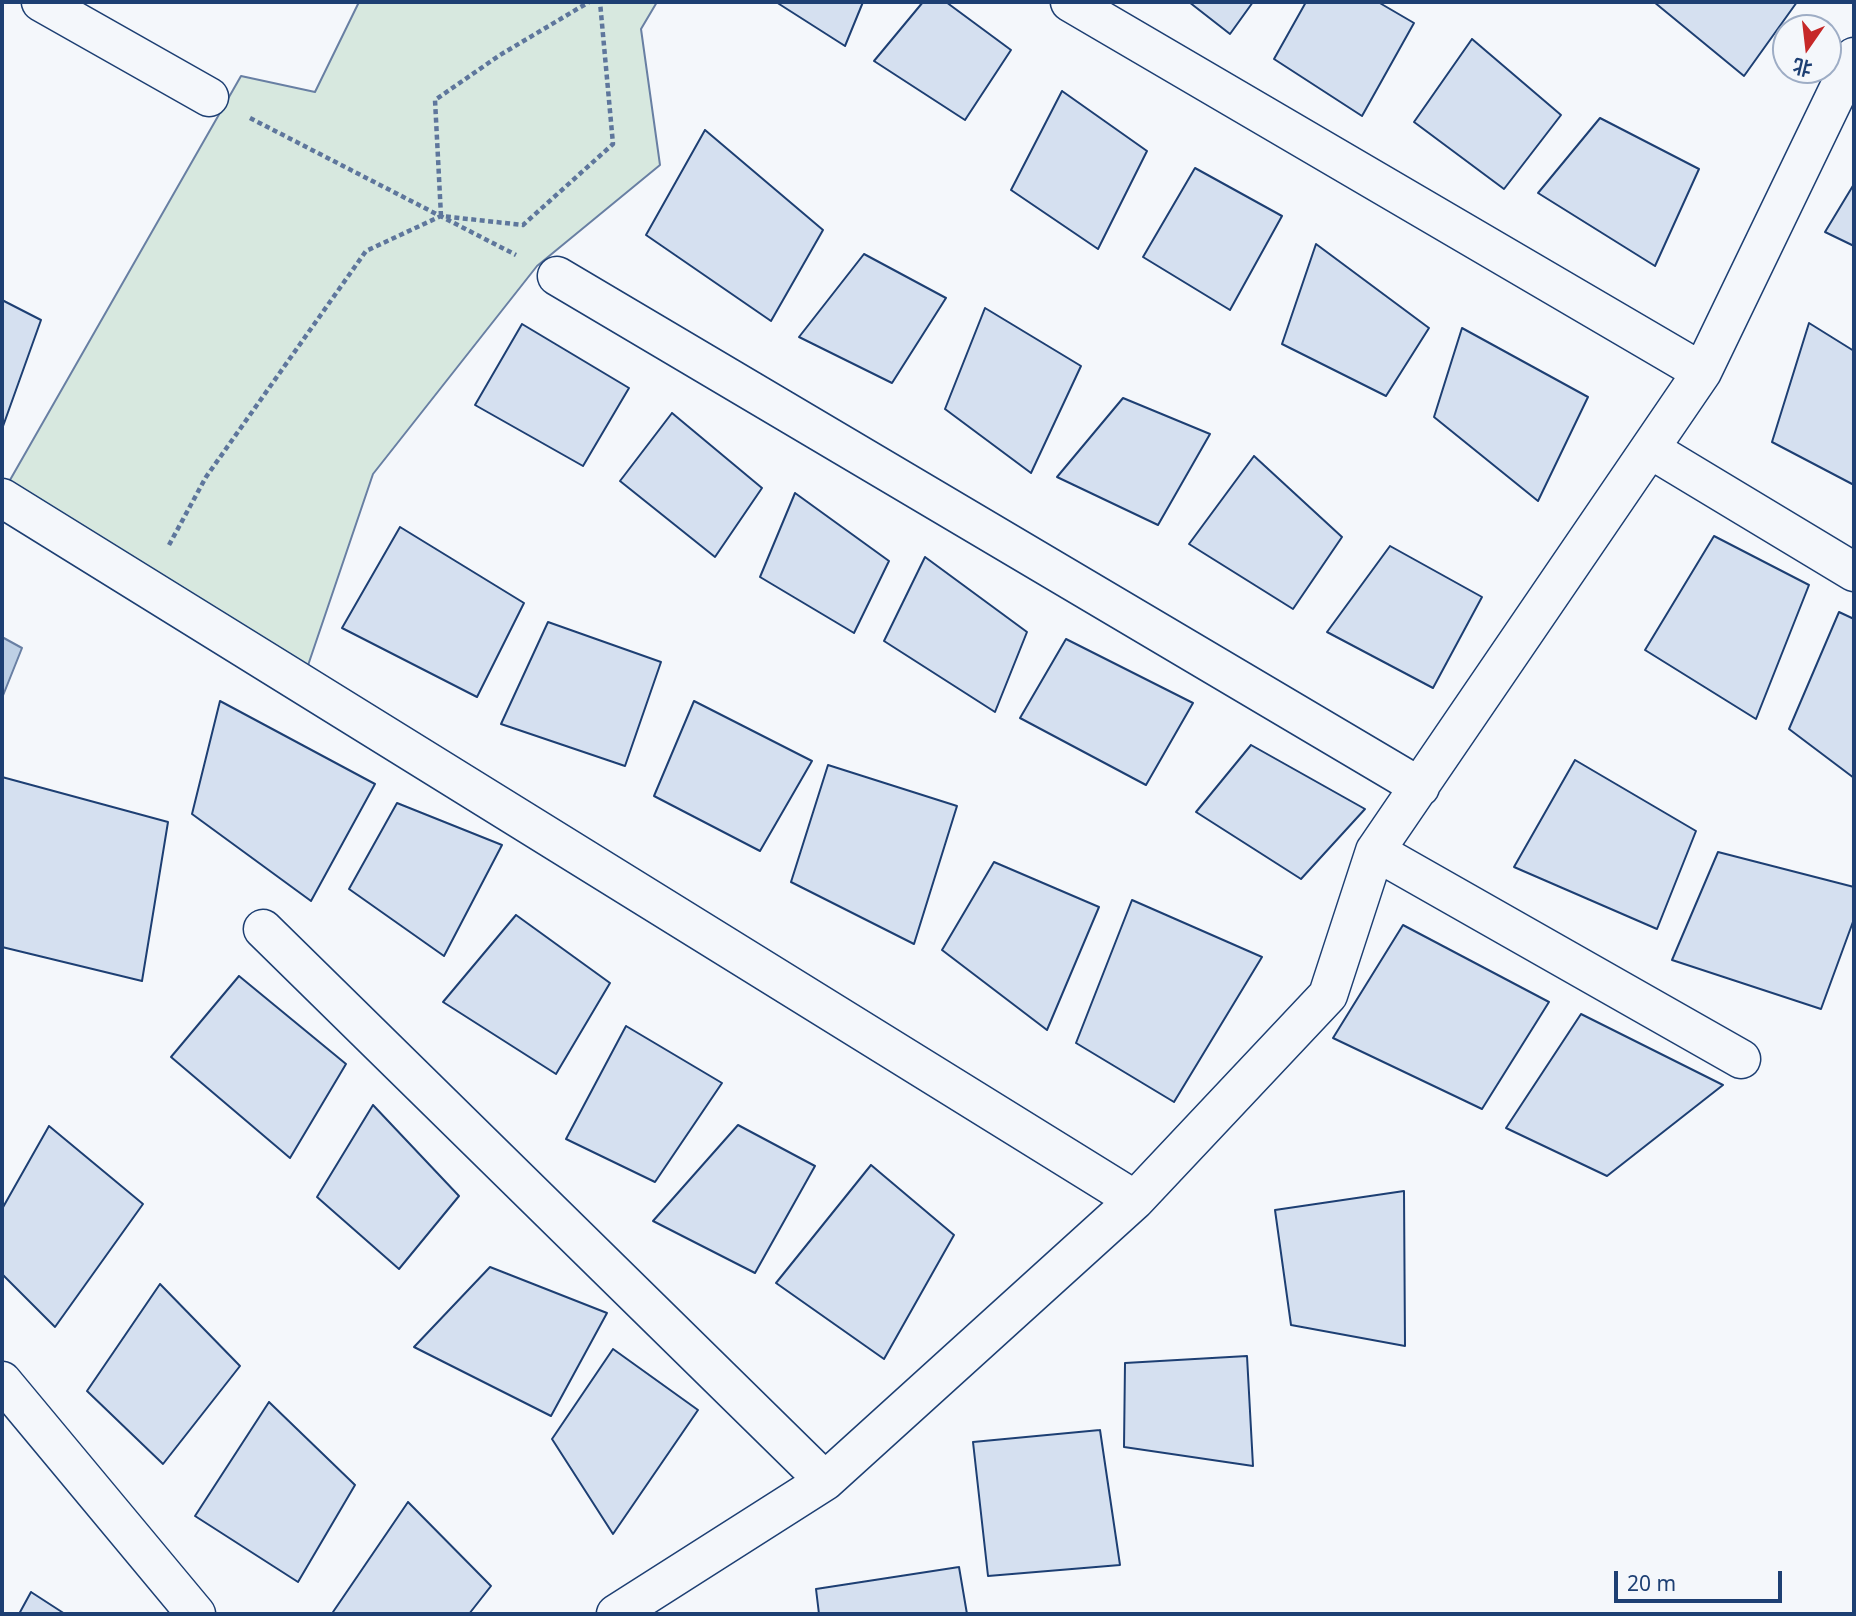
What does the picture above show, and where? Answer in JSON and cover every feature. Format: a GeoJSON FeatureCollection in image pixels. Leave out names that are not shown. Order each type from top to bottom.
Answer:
{"type":"FeatureCollection","features":[{"type":"Feature","properties":{"kind":"street"},"geometry":{"type":"LineString","coordinates":[[41,2],[209,97]]}},
{"type":"Feature","properties":{"kind":"street"},"geometry":{"type":"LineString","coordinates":[[1070,2],[1702,372]]}},
{"type":"Feature","properties":{"kind":"street"},"geometry":{"type":"LineString","coordinates":[[616,1614],[825,1481],[1135,1200],[1328,995],[1375,851],[1702,372],[1854,57]]}},
{"type":"Feature","properties":{"kind":"street"},"geometry":{"type":"LineString","coordinates":[[557,276],[1420,787]]}},
{"type":"Feature","properties":{"kind":"street"},"geometry":{"type":"LineString","coordinates":[[1650,449],[1854,572]]}},
{"type":"Feature","properties":{"kind":"street"},"geometry":{"type":"LineString","coordinates":[[2,498],[1135,1200]]}},
{"type":"Feature","properties":{"kind":"street"},"geometry":{"type":"LineString","coordinates":[[1375,851],[1741,1059]]}},
{"type":"Feature","properties":{"kind":"street"},"geometry":{"type":"LineString","coordinates":[[263,929],[825,1481]]}},
{"type":"Feature","properties":{"kind":"street"},"geometry":{"type":"LineString","coordinates":[[2,1381],[196,1614]]}},
{"type":"Feature","properties":{"kind":"path"},"geometry":{"type":"LineString","coordinates":[[441,216],[435,100],[500,55],[589,2]]}},
{"type":"Feature","properties":{"kind":"path"},"geometry":{"type":"LineString","coordinates":[[145,587],[206,477],[366,251],[441,216],[523,225],[613,144],[600,2]]}},
{"type":"Feature","properties":{"kind":"path"},"geometry":{"type":"LineString","coordinates":[[209,97],[557,276]]}},
{"type":"Feature","properties":{"kind":"shaded area"},"geometry":{"type":"Polygon","coordinates":[[[359,2],[657,2],[641,29],[660,165],[537,266],[373,474],[302,683],[2,494],[241,76],[315,92],[359,2]]]}},
{"type":"Feature","properties":{"kind":"water"},"geometry":{"type":"Polygon","coordinates":[[[2,637],[22,648],[2,698],[2,637]]]}},
{"type":"Feature","properties":{"kind":"building"},"geometry":{"type":"Polygon","coordinates":[[[776,2],[863,2],[845,46],[776,2]]]}},
{"type":"Feature","properties":{"kind":"building"},"geometry":{"type":"Polygon","coordinates":[[[923,2],[946,2],[1011,50],[965,120],[874,61],[923,2]]]}},
{"type":"Feature","properties":{"kind":"building"},"geometry":{"type":"Polygon","coordinates":[[[1189,2],[1253,2],[1230,34],[1189,2]]]}},
{"type":"Feature","properties":{"kind":"building"},"geometry":{"type":"Polygon","coordinates":[[[1306,2],[1378,2],[1414,23],[1362,116],[1274,59],[1306,2]]]}},
{"type":"Feature","properties":{"kind":"building"},"geometry":{"type":"Polygon","coordinates":[[[1654,2],[1797,2],[1788,14],[1772,14],[1772,37],[1744,76],[1654,2]]]}},
{"type":"Feature","properties":{"kind":"building"},"geometry":{"type":"Polygon","coordinates":[[[1472,39],[1561,115],[1504,189],[1414,122],[1472,39]]]}},
{"type":"Feature","properties":{"kind":"building"},"geometry":{"type":"Polygon","coordinates":[[[1062,91],[1147,151],[1098,249],[1011,190],[1062,91]]]}},
{"type":"Feature","properties":{"kind":"building"},"geometry":{"type":"Polygon","coordinates":[[[1600,118],[1699,169],[1655,266],[1538,193],[1600,118]]]}},
{"type":"Feature","properties":{"kind":"building"},"geometry":{"type":"Polygon","coordinates":[[[705,130],[823,230],[771,321],[646,235],[705,130]]]}},
{"type":"Feature","properties":{"kind":"building"},"geometry":{"type":"Polygon","coordinates":[[[1195,168],[1282,216],[1230,310],[1143,257],[1195,168]]]}},
{"type":"Feature","properties":{"kind":"building"},"geometry":{"type":"Polygon","coordinates":[[[1854,184],[1854,246],[1825,232],[1854,184]]]}},
{"type":"Feature","properties":{"kind":"building"},"geometry":{"type":"Polygon","coordinates":[[[1316,244],[1429,328],[1386,396],[1282,344],[1316,244]]]}},
{"type":"Feature","properties":{"kind":"building"},"geometry":{"type":"Polygon","coordinates":[[[864,254],[946,298],[892,383],[799,337],[864,254]]]}},
{"type":"Feature","properties":{"kind":"building"},"geometry":{"type":"Polygon","coordinates":[[[2,300],[41,320],[2,429],[2,300]]]}},
{"type":"Feature","properties":{"kind":"building"},"geometry":{"type":"Polygon","coordinates":[[[985,308],[1081,366],[1031,473],[945,409],[985,308]]]}},
{"type":"Feature","properties":{"kind":"building"},"geometry":{"type":"Polygon","coordinates":[[[1809,323],[1854,351],[1854,485],[1772,442],[1809,323]]]}},
{"type":"Feature","properties":{"kind":"building"},"geometry":{"type":"Polygon","coordinates":[[[522,324],[629,388],[583,466],[475,405],[522,324]]]}},
{"type":"Feature","properties":{"kind":"building"},"geometry":{"type":"Polygon","coordinates":[[[1462,328],[1588,397],[1538,501],[1434,417],[1462,328]]]}},
{"type":"Feature","properties":{"kind":"building"},"geometry":{"type":"Polygon","coordinates":[[[1123,398],[1210,434],[1158,525],[1057,477],[1123,398]]]}},
{"type":"Feature","properties":{"kind":"building"},"geometry":{"type":"Polygon","coordinates":[[[672,413],[762,488],[715,557],[620,481],[672,413]]]}},
{"type":"Feature","properties":{"kind":"building"},"geometry":{"type":"Polygon","coordinates":[[[1254,456],[1342,537],[1293,609],[1189,544],[1254,456]]]}},
{"type":"Feature","properties":{"kind":"building"},"geometry":{"type":"Polygon","coordinates":[[[795,493],[889,561],[854,633],[760,577],[795,493]]]}},
{"type":"Feature","properties":{"kind":"building"},"geometry":{"type":"Polygon","coordinates":[[[400,527],[524,603],[477,697],[342,628],[400,527]]]}},
{"type":"Feature","properties":{"kind":"building"},"geometry":{"type":"Polygon","coordinates":[[[1714,536],[1809,585],[1756,719],[1645,650],[1714,536]]]}},
{"type":"Feature","properties":{"kind":"building"},"geometry":{"type":"Polygon","coordinates":[[[1390,546],[1482,597],[1433,688],[1327,632],[1390,546]]]}},
{"type":"Feature","properties":{"kind":"building"},"geometry":{"type":"Polygon","coordinates":[[[925,557],[1027,632],[995,712],[884,641],[925,557]]]}},
{"type":"Feature","properties":{"kind":"building"},"geometry":{"type":"Polygon","coordinates":[[[1839,612],[1854,619],[1854,778],[1789,729],[1839,612]]]}},
{"type":"Feature","properties":{"kind":"building"},"geometry":{"type":"Polygon","coordinates":[[[548,622],[661,662],[625,766],[501,724],[548,622]]]}},
{"type":"Feature","properties":{"kind":"building"},"geometry":{"type":"Polygon","coordinates":[[[1066,639],[1193,703],[1146,785],[1020,718],[1066,639]]]}},
{"type":"Feature","properties":{"kind":"building"},"geometry":{"type":"Polygon","coordinates":[[[220,701],[375,784],[311,901],[192,814],[220,701]]]}},
{"type":"Feature","properties":{"kind":"building"},"geometry":{"type":"Polygon","coordinates":[[[694,701],[812,761],[760,851],[654,796],[694,701]]]}},
{"type":"Feature","properties":{"kind":"building"},"geometry":{"type":"Polygon","coordinates":[[[1251,745],[1365,809],[1301,879],[1196,812],[1251,745]]]}},
{"type":"Feature","properties":{"kind":"building"},"geometry":{"type":"Polygon","coordinates":[[[1575,760],[1696,831],[1657,929],[1514,867],[1575,760]]]}},
{"type":"Feature","properties":{"kind":"building"},"geometry":{"type":"Polygon","coordinates":[[[828,765],[957,806],[914,944],[791,882],[828,765]]]}},
{"type":"Feature","properties":{"kind":"building"},"geometry":{"type":"Polygon","coordinates":[[[2,777],[168,822],[142,981],[2,947],[2,777]]]}},
{"type":"Feature","properties":{"kind":"building"},"geometry":{"type":"Polygon","coordinates":[[[397,803],[502,845],[444,956],[349,889],[397,803]]]}},
{"type":"Feature","properties":{"kind":"building"},"geometry":{"type":"Polygon","coordinates":[[[1718,852],[1854,887],[1854,919],[1821,1009],[1672,960],[1718,852]]]}},
{"type":"Feature","properties":{"kind":"building"},"geometry":{"type":"Polygon","coordinates":[[[994,862],[1099,907],[1047,1030],[942,950],[994,862]]]}},
{"type":"Feature","properties":{"kind":"building"},"geometry":{"type":"Polygon","coordinates":[[[1132,900],[1262,957],[1174,1102],[1076,1043],[1132,900]]]}},
{"type":"Feature","properties":{"kind":"building"},"geometry":{"type":"Polygon","coordinates":[[[516,915],[610,983],[556,1074],[443,1002],[516,915]]]}},
{"type":"Feature","properties":{"kind":"building"},"geometry":{"type":"Polygon","coordinates":[[[1403,925],[1549,1002],[1482,1109],[1333,1038],[1403,925]]]}},
{"type":"Feature","properties":{"kind":"building"},"geometry":{"type":"Polygon","coordinates":[[[239,976],[346,1064],[290,1158],[171,1057],[239,976]]]}},
{"type":"Feature","properties":{"kind":"building"},"geometry":{"type":"Polygon","coordinates":[[[1581,1014],[1723,1085],[1607,1176],[1506,1128],[1581,1014]]]}},
{"type":"Feature","properties":{"kind":"building"},"geometry":{"type":"Polygon","coordinates":[[[626,1026],[722,1083],[655,1182],[566,1139],[626,1026]]]}},
{"type":"Feature","properties":{"kind":"building"},"geometry":{"type":"Polygon","coordinates":[[[373,1105],[459,1196],[399,1269],[317,1197],[373,1105]]]}},
{"type":"Feature","properties":{"kind":"building"},"geometry":{"type":"Polygon","coordinates":[[[738,1125],[815,1166],[755,1273],[653,1221],[738,1125]]]}},
{"type":"Feature","properties":{"kind":"building"},"geometry":{"type":"Polygon","coordinates":[[[49,1126],[143,1204],[55,1327],[2,1274],[2,1209],[49,1126]]]}},
{"type":"Feature","properties":{"kind":"building"},"geometry":{"type":"Polygon","coordinates":[[[871,1165],[954,1235],[884,1359],[776,1283],[871,1165]]]}},
{"type":"Feature","properties":{"kind":"building"},"geometry":{"type":"Polygon","coordinates":[[[1404,1191],[1405,1346],[1291,1325],[1275,1210],[1404,1191]]]}},
{"type":"Feature","properties":{"kind":"building"},"geometry":{"type":"Polygon","coordinates":[[[490,1267],[607,1313],[551,1416],[414,1347],[490,1267]]]}},
{"type":"Feature","properties":{"kind":"building"},"geometry":{"type":"Polygon","coordinates":[[[160,1284],[240,1366],[163,1464],[87,1391],[160,1284]]]}},
{"type":"Feature","properties":{"kind":"building"},"geometry":{"type":"Polygon","coordinates":[[[613,1349],[698,1410],[613,1534],[552,1439],[613,1349]]]}},
{"type":"Feature","properties":{"kind":"building"},"geometry":{"type":"Polygon","coordinates":[[[1247,1356],[1253,1466],[1124,1447],[1125,1363],[1247,1356]]]}},
{"type":"Feature","properties":{"kind":"building"},"geometry":{"type":"Polygon","coordinates":[[[269,1402],[355,1485],[298,1582],[195,1516],[269,1402]]]}},
{"type":"Feature","properties":{"kind":"building"},"geometry":{"type":"Polygon","coordinates":[[[1100,1430],[1120,1565],[988,1576],[973,1442],[1100,1430]]]}},
{"type":"Feature","properties":{"kind":"building"},"geometry":{"type":"Polygon","coordinates":[[[408,1502],[491,1586],[469,1614],[335,1614],[333,1612],[408,1502]]]}},
{"type":"Feature","properties":{"kind":"building"},"geometry":{"type":"Polygon","coordinates":[[[959,1567],[967,1614],[819,1614],[816,1589],[959,1567]]]}},
{"type":"Feature","properties":{"kind":"building"},"geometry":{"type":"Polygon","coordinates":[[[31,1592],[65,1614],[19,1614],[31,1592]]]}}]}
